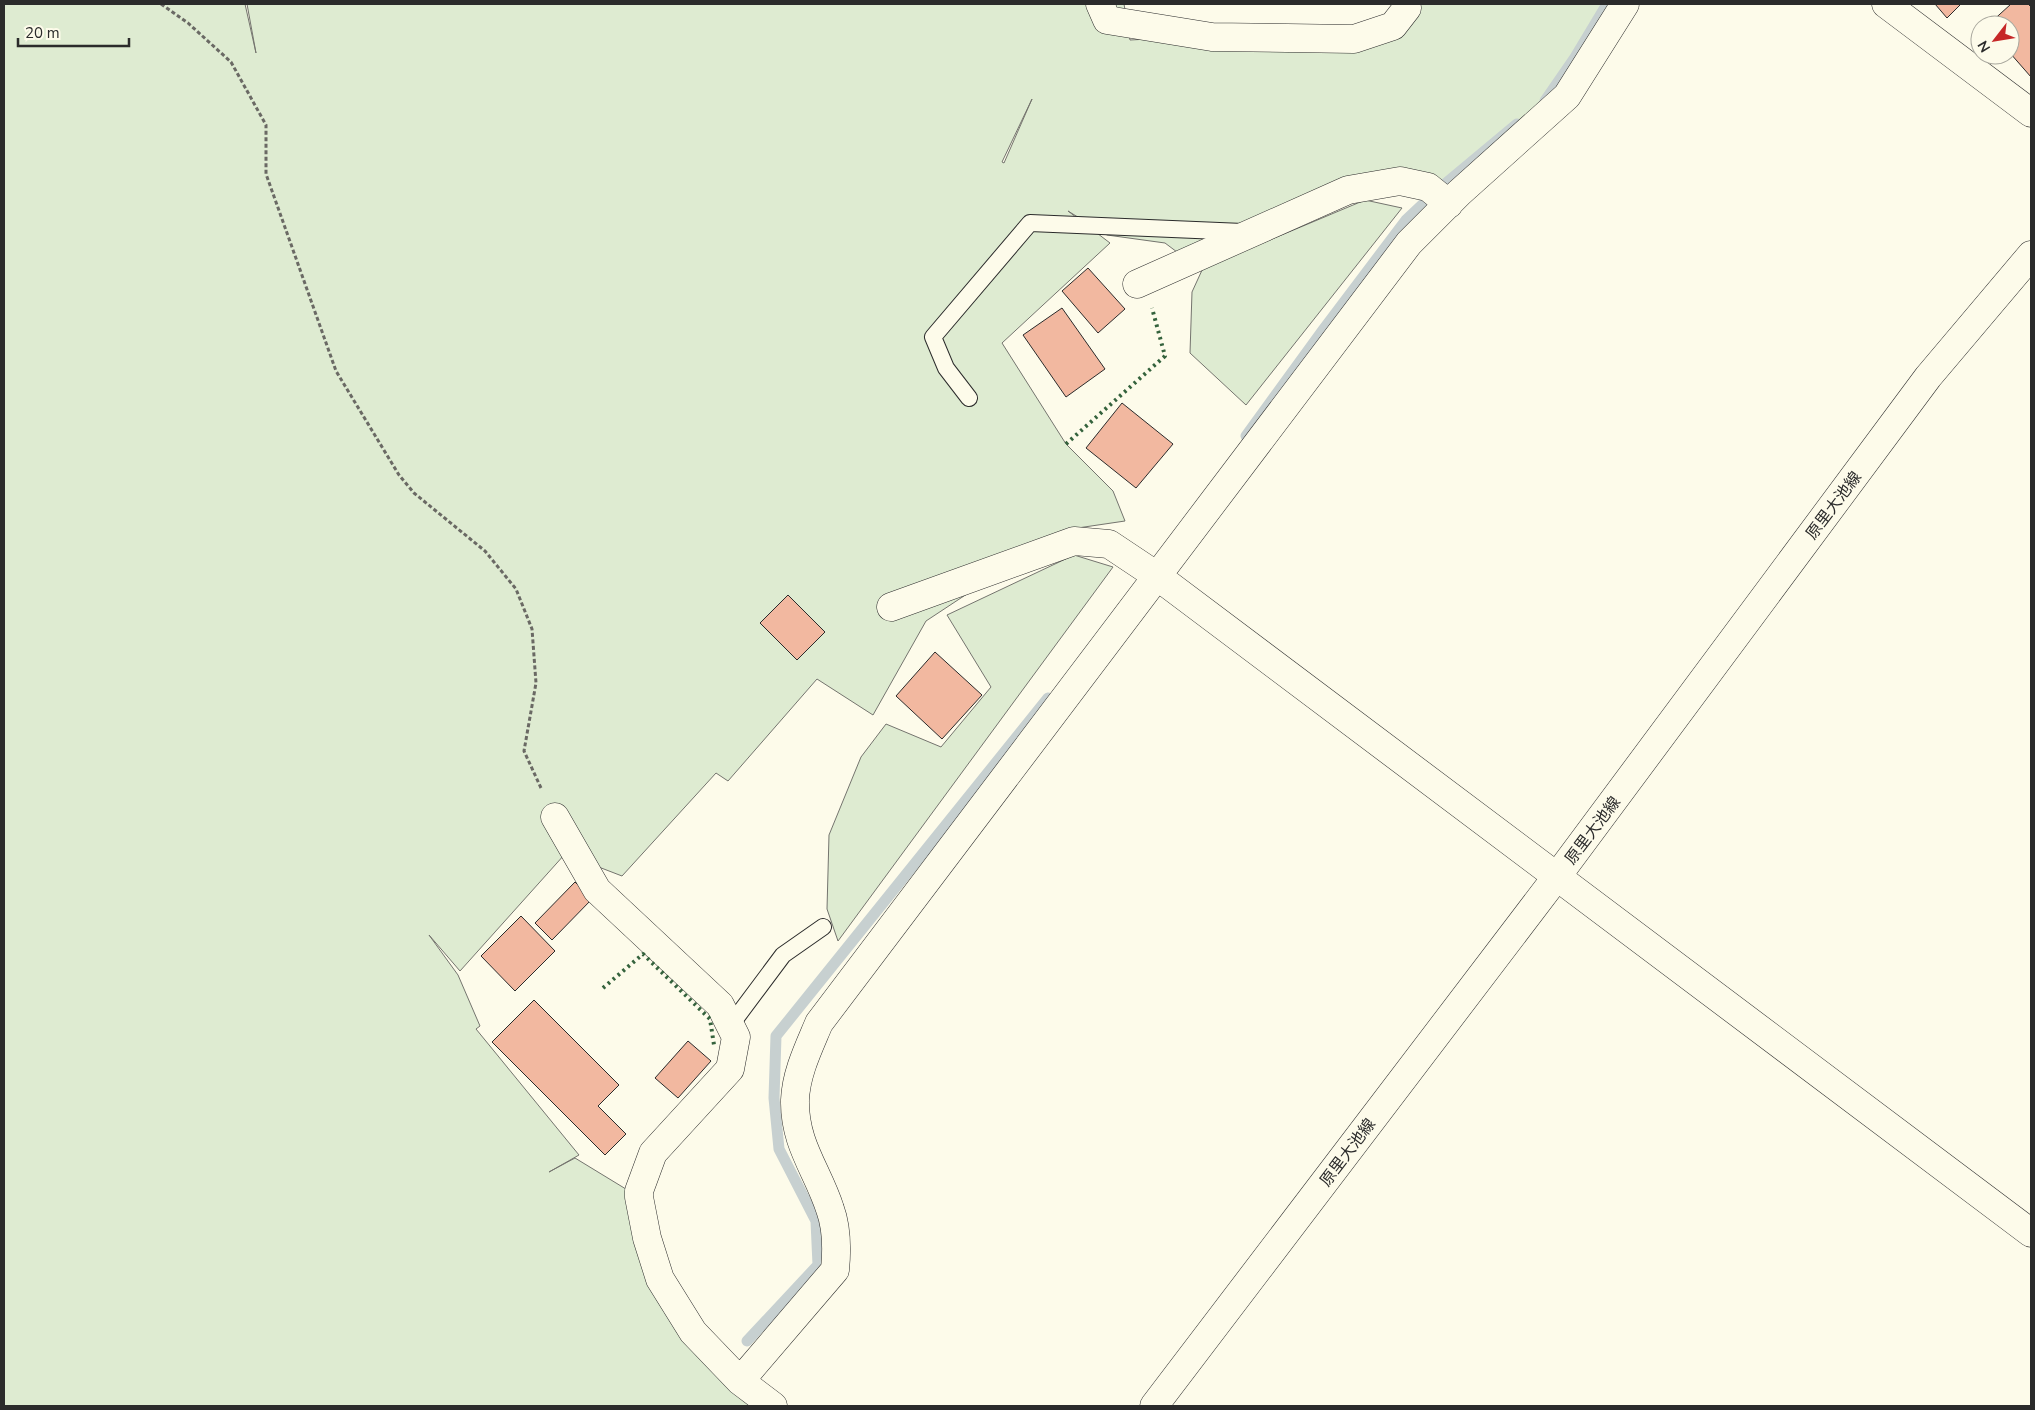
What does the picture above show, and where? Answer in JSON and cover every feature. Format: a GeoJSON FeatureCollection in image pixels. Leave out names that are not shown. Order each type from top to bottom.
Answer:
{"type":"FeatureCollection","features":[{"type":"Feature","properties":{"kind":"street"},"geometry":{"type":"LineString","coordinates":[[1100,4],[1107,20],[1212,37],[1354,39],[1393,26],[1407,8],[1406,4]]}},
{"type":"Feature","properties":{"kind":"street"},"geometry":{"type":"LineString","coordinates":[[740,1380],[836,1270],[837,1246],[831,1209],[800,1142],[795,1100],[803,1062],[819,1023],[1409,243],[1448,204],[1567,96],[1625,4]]}},
{"type":"Feature","properties":{"kind":"street"},"geometry":{"type":"LineString","coordinates":[[1886,4],[2031,113]]}},
{"type":"Feature","properties":{"kind":"street"},"geometry":{"type":"LineString","coordinates":[[1137,284],[1348,190],[1400,181],[1428,186],[1448,204]]}},
{"type":"Feature","properties":{"kind":"street","name":"原里大池線"},"geometry":{"type":"LineString","coordinates":[[1154,1406],[1558,876],[1928,377],[2031,255]]}},
{"type":"Feature","properties":{"kind":"street"},"geometry":{"type":"LineString","coordinates":[[891,606],[1074,541],[1109,544],[1157,576],[2031,1233]]}},
{"type":"Feature","properties":{"kind":"street"},"geometry":{"type":"LineString","coordinates":[[556,817],[597,890],[720,1005],[736,1038],[730,1069],[653,1153],[639,1191],[647,1238],[660,1279],[693,1332],[740,1380],[773,1406]]}},
{"type":"Feature","properties":{"kind":"lane"},"geometry":{"type":"LineString","coordinates":[[969,398],[946,368],[933,337],[1030,223],[1253,232]]}},
{"type":"Feature","properties":{"kind":"lane"},"geometry":{"type":"LineString","coordinates":[[730,1026],[783,955],[823,927]]}},
{"type":"Feature","properties":{"kind":"path"},"geometry":{"type":"LineString","coordinates":[[161,4],[188,23],[231,62],[266,125],[266,174],[336,371],[399,475],[414,494],[486,551],[516,589],[532,629],[536,683],[524,751],[556,817]]}},
{"type":"Feature","properties":{"kind":"green space"},"geometry":{"type":"Polygon","coordinates":[[[4,4],[245,4],[256,53],[247,4],[1124,4],[1130,40],[1393,26],[1413,4],[1625,4],[1567,96],[1447,192],[1400,181],[1189,261],[1165,243],[1107,235],[1068,211],[1110,243],[1002,343],[1066,444],[1113,491],[1125,521],[1064,530],[926,621],[873,715],[817,679],[728,781],[716,773],[622,876],[565,854],[460,971],[429,935],[458,975],[480,1026],[476,1029],[579,1155],[549,1172],[575,1158],[639,1197],[643,1255],[752,1406],[4,1406],[4,4]],[[1032,99],[1002,162],[1004,163],[1032,99]]]}},
{"type":"Feature","properties":{"kind":"green space"},"geometry":{"type":"Polygon","coordinates":[[[1365,200],[1402,208],[1246,405],[1190,353],[1192,292],[1203,268],[1365,200]]]}},
{"type":"Feature","properties":{"kind":"green space"},"geometry":{"type":"Polygon","coordinates":[[[1074,555],[1113,567],[838,941],[827,909],[829,835],[861,757],[886,724],[941,747],[991,687],[947,615],[1074,555]]]}},
{"type":"Feature","properties":{"kind":"building"},"geometry":{"type":"Polygon","coordinates":[[[1935,4],[1961,4],[1947,18],[1935,4]]]}},
{"type":"Feature","properties":{"kind":"building"},"geometry":{"type":"Polygon","coordinates":[[[2011,4],[2028,4],[2031,7],[2031,77],[2020,64],[2020,15],[1999,15],[2011,4]]]}},
{"type":"Feature","properties":{"kind":"building"},"geometry":{"type":"Polygon","coordinates":[[[1088,268],[1125,309],[1098,333],[1062,291],[1088,268]]]}},
{"type":"Feature","properties":{"kind":"building"},"geometry":{"type":"Polygon","coordinates":[[[1062,308],[1105,369],[1066,397],[1023,335],[1062,308]]]}},
{"type":"Feature","properties":{"kind":"building"},"geometry":{"type":"Polygon","coordinates":[[[1122,403],[1173,444],[1136,488],[1086,448],[1122,403]]]}},
{"type":"Feature","properties":{"kind":"building"},"geometry":{"type":"Polygon","coordinates":[[[788,595],[825,632],[797,660],[760,623],[788,595]]]}},
{"type":"Feature","properties":{"kind":"building"},"geometry":{"type":"Polygon","coordinates":[[[935,652],[982,695],[942,739],[896,696],[935,652]]]}},
{"type":"Feature","properties":{"kind":"building"},"geometry":{"type":"Polygon","coordinates":[[[575,882],[592,899],[552,940],[535,923],[575,882]]]}},
{"type":"Feature","properties":{"kind":"building"},"geometry":{"type":"Polygon","coordinates":[[[521,916],[555,951],[515,991],[481,956],[521,916]]]}},
{"type":"Feature","properties":{"kind":"building"},"geometry":{"type":"Polygon","coordinates":[[[534,1000],[619,1085],[598,1106],[626,1134],[605,1155],[492,1042],[534,1000]]]}},
{"type":"Feature","properties":{"kind":"building"},"geometry":{"type":"Polygon","coordinates":[[[688,1041],[711,1061],[678,1098],[655,1078],[688,1041]]]}},
{"type":"Feature","properties":{"kind":"waterway"},"geometry":{"type":"LineString","coordinates":[[1545,101],[1574,59],[1607,4]]}},
{"type":"Feature","properties":{"kind":"waterway"},"geometry":{"type":"LineString","coordinates":[[1445,184],[1517,124]]}},
{"type":"Feature","properties":{"kind":"waterway"},"geometry":{"type":"LineString","coordinates":[[1246,436],[1406,220],[1423,204]]}},
{"type":"Feature","properties":{"kind":"waterway"},"geometry":{"type":"LineString","coordinates":[[747,1341],[818,1265],[816,1221],[779,1149],[774,1098],[776,1036],[1048,698]]}},
{"type":"Feature","properties":{"kind":"hedge"},"geometry":{"type":"LineString","coordinates":[[1066,444],[1165,356],[1152,308]]}},
{"type":"Feature","properties":{"kind":"hedge"},"geometry":{"type":"LineString","coordinates":[[603,988],[643,954],[710,1019],[714,1045]]}}]}
